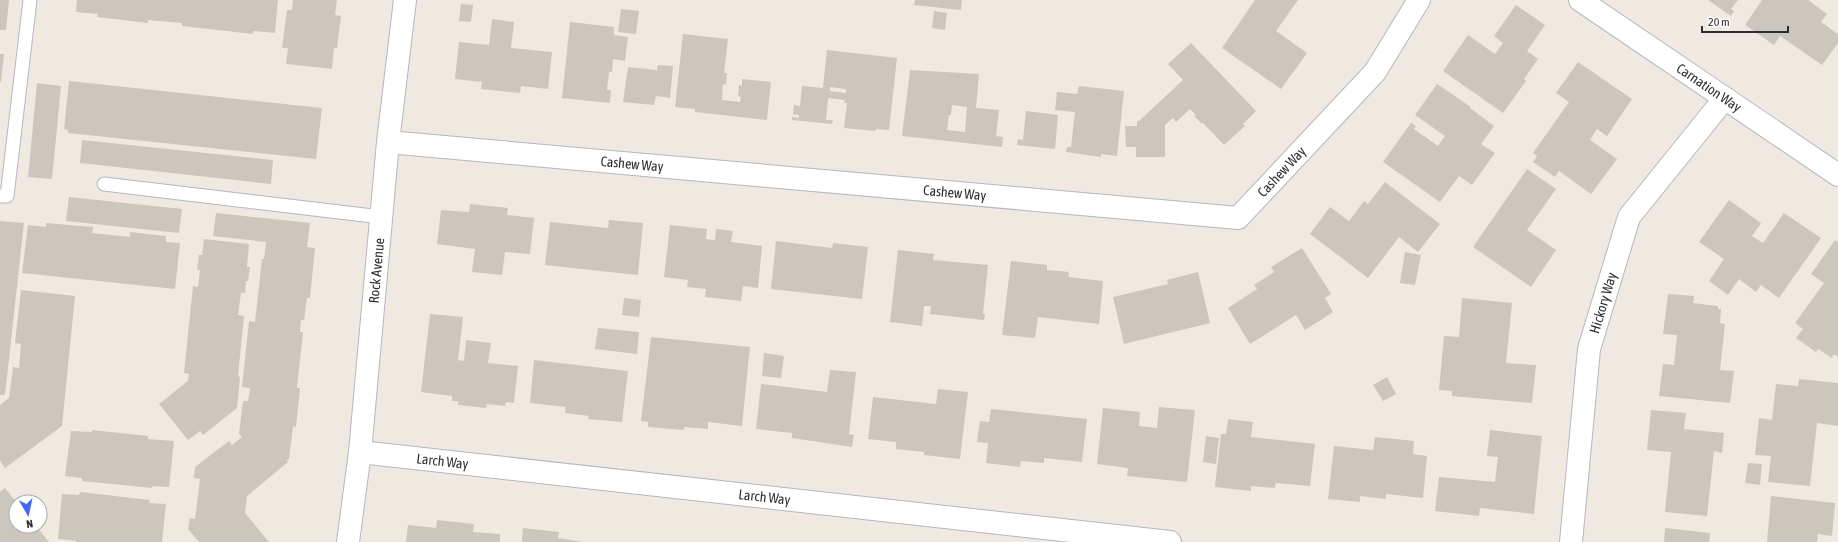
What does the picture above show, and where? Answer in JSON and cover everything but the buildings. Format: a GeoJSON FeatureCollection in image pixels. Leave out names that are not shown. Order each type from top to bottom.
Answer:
{"type":"FeatureCollection","features":[{"type":"Feature","properties":{"kind":"street","name":"Rock Avenue"},"geometry":{"type":"LineString","coordinates":[[348,542],[360,452],[388,142],[405,0]]}},
{"type":"Feature","properties":{"kind":"street","name":"Cashew Way"},"geometry":{"type":"LineString","coordinates":[[388,142],[1238,218],[1375,72],[1419,0]]}},
{"type":"Feature","properties":{"kind":"street","name":"Carnation Way"},"geometry":{"type":"LineString","coordinates":[[1580,0],[1838,175]]}},
{"type":"Feature","properties":{"kind":"street","name":"Hickory Way"},"geometry":{"type":"LineString","coordinates":[[1572,542],[1589,349],[1629,217],[1725,98]]}},
{"type":"Feature","properties":{"kind":"street","name":"Larch Way"},"geometry":{"type":"LineString","coordinates":[[360,452],[1170,542]]}},
{"type":"Feature","properties":{"kind":"lane"},"geometry":{"type":"LineString","coordinates":[[0,196],[6,196],[30,0]]}},
{"type":"Feature","properties":{"kind":"lane"},"geometry":{"type":"LineString","coordinates":[[104,184],[381,218]]}}]}
